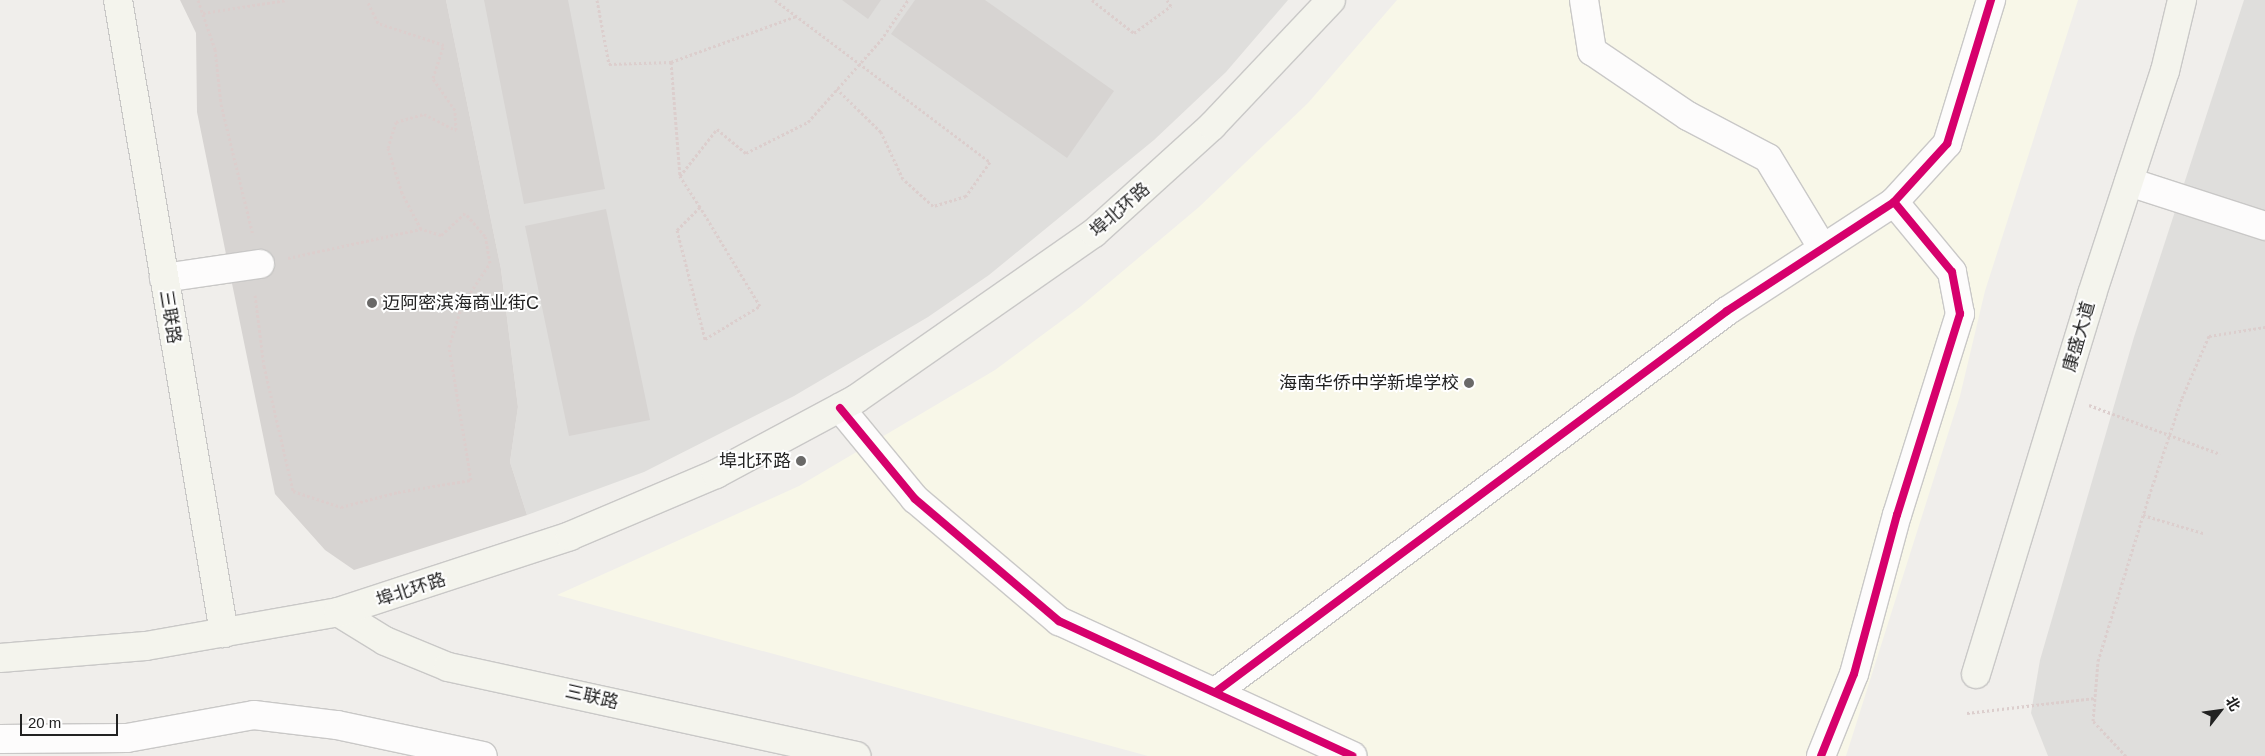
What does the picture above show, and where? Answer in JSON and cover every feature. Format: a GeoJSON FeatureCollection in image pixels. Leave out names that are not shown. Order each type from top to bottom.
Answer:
{"type":"FeatureCollection","features":[{"type":"Feature","properties":{"kind":"main road","name":"三联路"},"geometry":{"type":"LineString","coordinates":[[118,0],[224,633]]}},
{"type":"Feature","properties":{"kind":"main road","name":"埠北环路"},"geometry":{"type":"LineString","coordinates":[[0,658],[146,646],[338,612],[419,589],[644,507],[840,408],[937,347],[1094,233],[1240,99],[1331,0]]}},
{"type":"Feature","properties":{"kind":"main road","name":"康盛大道"},"geometry":{"type":"LineString","coordinates":[[1976,674],[2165,71],[2182,0]]}},
{"type":"Feature","properties":{"kind":"main road","name":"三联路"},"geometry":{"type":"LineString","coordinates":[[338,612],[385,641],[448,667],[856,756]]}},
{"type":"Feature","properties":{"kind":"street"},"geometry":{"type":"LineString","coordinates":[[1584,0],[1592,51],[1688,116],[1768,158],[1822,247]]}},
{"type":"Feature","properties":{"kind":"street"},"geometry":{"type":"LineString","coordinates":[[1218,692],[1727,311],[1822,247],[1894,202],[1947,144],[1991,0]]}},
{"type":"Feature","properties":{"kind":"street"},"geometry":{"type":"LineString","coordinates":[[2129,182],[2265,226]]}},
{"type":"Feature","properties":{"kind":"street"},"geometry":{"type":"LineString","coordinates":[[1821,756],[1854,674],[1897,515],[1960,314],[1952,272],[1894,202]]}},
{"type":"Feature","properties":{"kind":"street"},"geometry":{"type":"LineString","coordinates":[[164,278],[260,264]]}},
{"type":"Feature","properties":{"kind":"street"},"geometry":{"type":"LineString","coordinates":[[840,408],[915,499],[1059,621],[1218,692],[1352,756]]}},
{"type":"Feature","properties":{"kind":"street"},"geometry":{"type":"LineString","coordinates":[[0,739],[128,738],[254,714],[337,725],[483,756]]}},
{"type":"Feature","properties":{"kind":"path"},"geometry":{"type":"LineString","coordinates":[[198,0],[215,49],[221,104],[260,264],[255,297],[264,366],[293,491],[341,507],[398,492],[471,480],[449,347],[462,306],[490,263],[485,236],[464,213],[441,235],[422,229],[260,264]]}},
{"type":"Feature","properties":{"kind":"path"},"geometry":{"type":"LineString","coordinates":[[203,13],[287,0]]}},
{"type":"Feature","properties":{"kind":"path"},"geometry":{"type":"LineString","coordinates":[[367,0],[378,23],[444,45],[433,78],[455,110],[456,130],[424,114],[396,122],[388,148],[402,192],[422,229]]}},
{"type":"Feature","properties":{"kind":"path"},"geometry":{"type":"LineString","coordinates":[[597,0],[609,64],[671,62],[798,16]]}},
{"type":"Feature","properties":{"kind":"path"},"geometry":{"type":"LineString","coordinates":[[775,0],[862,61],[990,162],[966,196],[933,206],[903,179],[881,132],[837,89]]}},
{"type":"Feature","properties":{"kind":"path"},"geometry":{"type":"LineString","coordinates":[[680,176],[716,129],[746,153],[808,122],[862,61],[908,0]]}},
{"type":"Feature","properties":{"kind":"path"},"geometry":{"type":"LineString","coordinates":[[1092,0],[1134,33],[1170,6],[1167,0]]}},
{"type":"Feature","properties":{"kind":"path"},"geometry":{"type":"LineString","coordinates":[[671,62],[680,176],[700,207],[760,306],[705,338],[677,230],[700,207]]}},
{"type":"Feature","properties":{"kind":"path"},"geometry":{"type":"LineString","coordinates":[[2126,756],[2093,720],[2098,661],[2143,515],[2168,438],[2209,336],[2265,327]]}},
{"type":"Feature","properties":{"kind":"path"},"geometry":{"type":"LineString","coordinates":[[2063,395],[2168,438],[2220,454]]}},
{"type":"Feature","properties":{"kind":"path"},"geometry":{"type":"LineString","coordinates":[[2143,515],[2203,533]]}},
{"type":"Feature","properties":{"kind":"path"},"geometry":{"type":"LineString","coordinates":[[1967,713],[2095,698]]}},
{"type":"Feature","properties":{"kind":"shaded area"},"geometry":{"type":"Polygon","coordinates":[[[446,0],[1288,0],[1226,72],[1154,140],[989,275],[928,317],[794,396],[644,472],[527,515],[510,462],[518,407],[501,269],[446,0]]]}},
{"type":"Feature","properties":{"kind":"shaded area","name":"海南华侨中学新埠学校"},"geometry":{"type":"Polygon","coordinates":[[[1397,0],[2078,0],[1985,291],[1960,396],[1846,756],[1148,756],[557,595],[799,486],[995,370],[1080,307],[1199,207],[1308,103],[1397,0]]]}},
{"type":"Feature","properties":{"kind":"shaded area"},"geometry":{"type":"Polygon","coordinates":[[[2244,0],[2265,0],[2265,756],[2048,756],[2031,713],[2040,660],[2134,337],[2244,0]]]}},
{"type":"Feature","properties":{"kind":"building","name":"迈阿密滨海商业街C"},"geometry":{"type":"Polygon","coordinates":[[[180,0],[446,0],[501,269],[518,407],[510,462],[527,515],[354,570],[325,550],[275,494],[197,112],[196,33],[180,0]]]}},
{"type":"Feature","properties":{"kind":"building"},"geometry":{"type":"Polygon","coordinates":[[[484,0],[568,0],[605,189],[524,204],[484,0]]]}},
{"type":"Feature","properties":{"kind":"building"},"geometry":{"type":"Polygon","coordinates":[[[842,0],[881,0],[868,19],[842,0]]]}},
{"type":"Feature","properties":{"kind":"building"},"geometry":{"type":"Polygon","coordinates":[[[915,0],[985,0],[1114,91],[1067,158],[891,34],[915,0]]]}},
{"type":"Feature","properties":{"kind":"building"},"geometry":{"type":"Polygon","coordinates":[[[606,209],[650,420],[569,436],[525,226],[606,209]]]}},
{"type":"Feature","properties":{"kind":"cycle path"},"geometry":{"type":"LineString","coordinates":[[1217,691],[1727,311],[1894,202],[1947,144],[1991,0]]}},
{"type":"Feature","properties":{"kind":"cycle path"},"geometry":{"type":"LineString","coordinates":[[1821,756],[1854,674],[1897,515],[1960,314],[1952,272],[1894,202]]}},
{"type":"Feature","properties":{"kind":"cycle path"},"geometry":{"type":"LineString","coordinates":[[840,408],[915,499],[1059,621],[1352,756]]}},
{"type":"Feature","properties":{"kind":"place","name":"迈阿密滨海商业街C"},"geometry":{"type":"Point","coordinates":[372,303]}},
{"type":"Feature","properties":{"kind":"place","name":"海南华侨中学新埠学校"},"geometry":{"type":"Point","coordinates":[1469,383]}},
{"type":"Feature","properties":{"kind":"place","name":"埠北环路"},"geometry":{"type":"Point","coordinates":[801,461]}}]}
